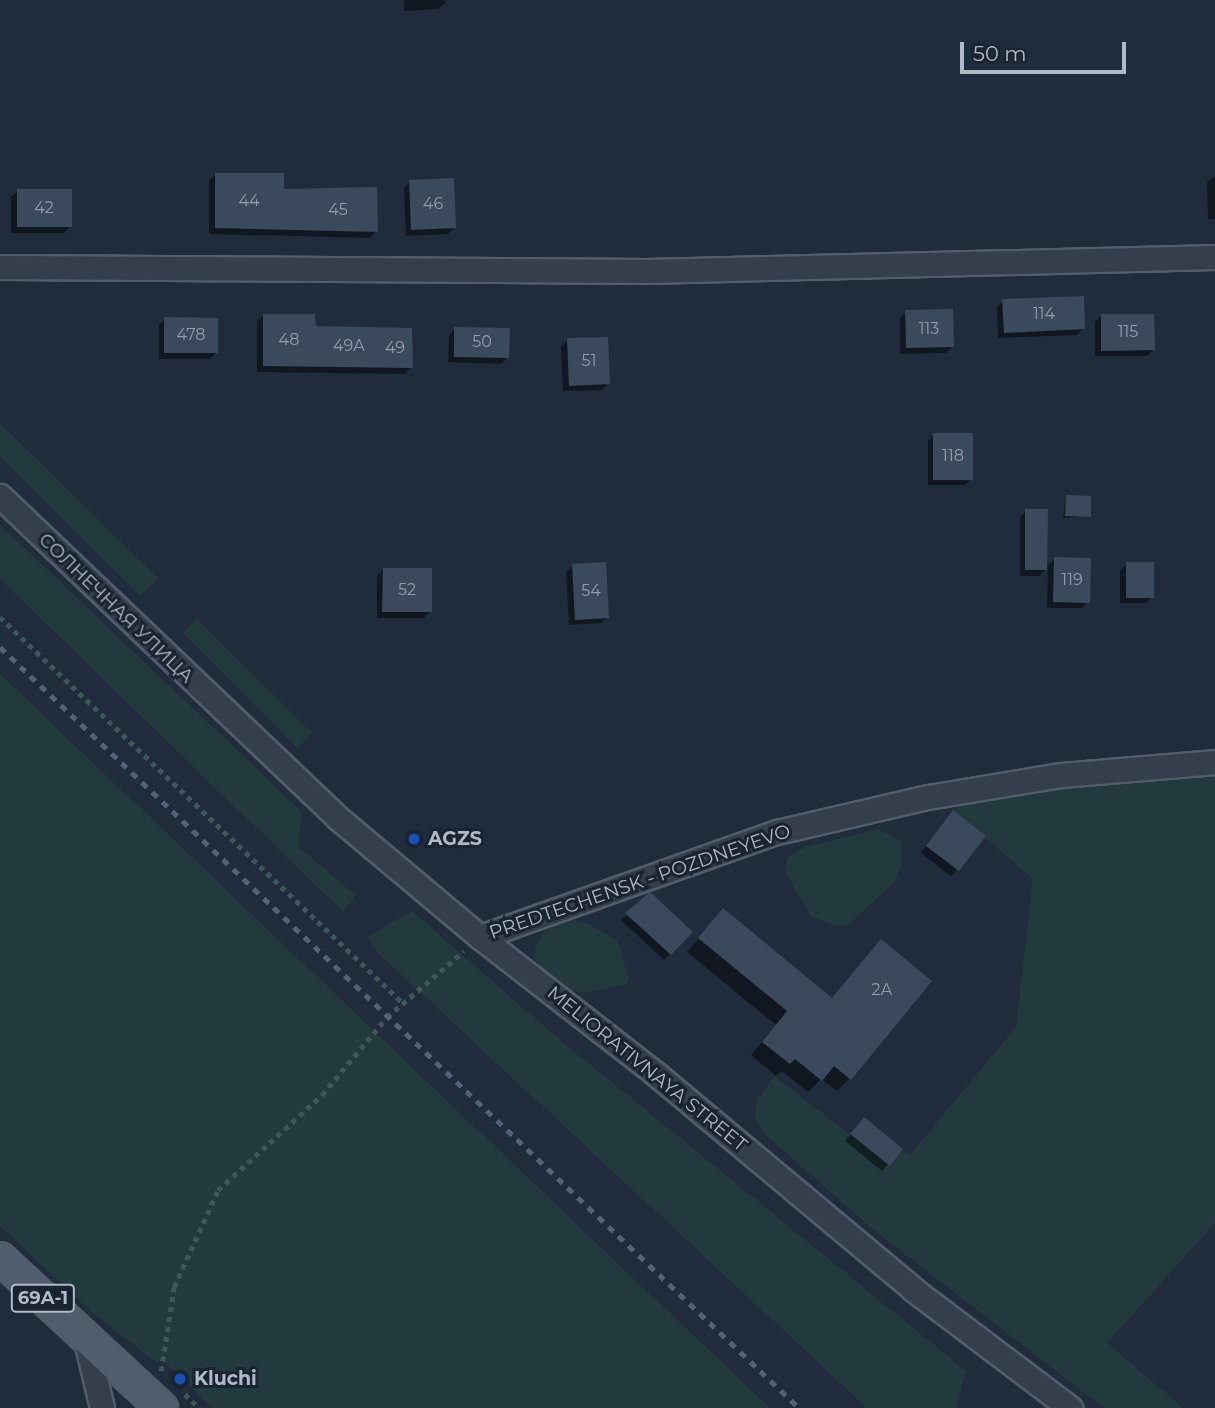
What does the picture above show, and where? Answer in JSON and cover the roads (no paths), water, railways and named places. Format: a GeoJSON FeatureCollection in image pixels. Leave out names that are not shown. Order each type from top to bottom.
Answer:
{"type":"FeatureCollection","features":[{"type":"Feature","properties":{"kind":"main road","name":"69А-1"},"geometry":{"type":"LineString","coordinates":[[1,1260],[157,1406]]}},
{"type":"Feature","properties":{"kind":"street"},"geometry":{"type":"LineString","coordinates":[[0,267],[648,271],[1215,257]]}},
{"type":"Feature","properties":{"kind":"street","name":"СОЛНЕЧНАЯ УЛИЦА"},"geometry":{"type":"LineString","coordinates":[[0,496],[232,720]]}},
{"type":"Feature","properties":{"kind":"street","name":"MELIORATIVNAYA STREET"},"geometry":{"type":"LineString","coordinates":[[232,720],[338,818],[480,937],[650,1069],[914,1290],[1070,1408]]}},
{"type":"Feature","properties":{"kind":"street","name":"PREDTECHENSK - POZDNEYEVO"},"geometry":{"type":"LineString","coordinates":[[480,937],[727,847],[928,797],[1061,775],[1215,762]]}},
{"type":"Feature","properties":{"kind":"street"},"geometry":{"type":"LineString","coordinates":[[85,1337],[103,1408]]}},
{"type":"Feature","properties":{"kind":"railway"},"geometry":{"type":"LineString","coordinates":[[0,647],[799,1408]]}},
{"type":"Feature","properties":{"kind":"place","name":"AGZS"},"geometry":{"type":"Point","coordinates":[414,839]}},
{"type":"Feature","properties":{"kind":"place","name":"Kluchi"},"geometry":{"type":"Point","coordinates":[180,1379]}}]}
